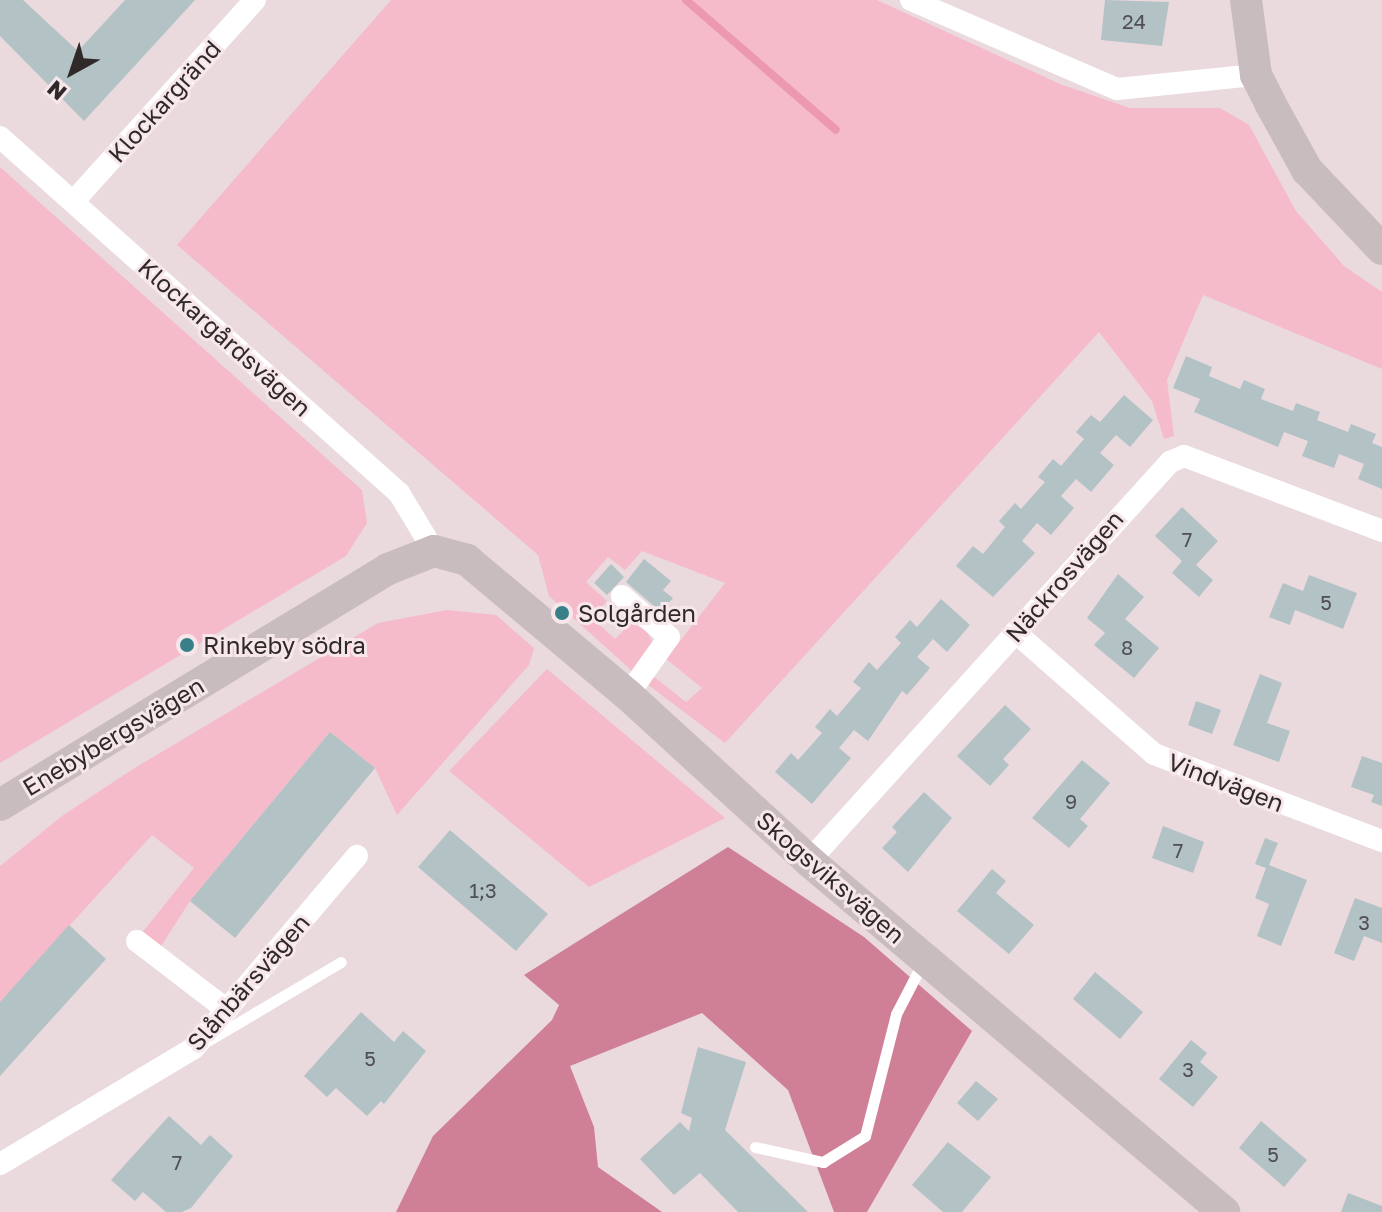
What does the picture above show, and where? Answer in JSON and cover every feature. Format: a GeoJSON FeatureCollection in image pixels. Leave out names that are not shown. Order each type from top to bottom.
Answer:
{"type":"FeatureCollection","features":[{"type":"Feature","properties":{"kind":"street","name":"Klockargränd"},"geometry":{"type":"LineString","coordinates":[[73,202],[255,0]]}},
{"type":"Feature","properties":{"kind":"street"},"geometry":{"type":"LineString","coordinates":[[911,0],[1117,89],[1256,75]]}},
{"type":"Feature","properties":{"kind":"street"},"geometry":{"type":"LineString","coordinates":[[1246,0],[1256,75],[1307,170],[1382,249]]}},
{"type":"Feature","properties":{"kind":"street","name":"Klockargårdsvägen"},"geometry":{"type":"LineString","coordinates":[[0,137],[399,493],[434,551]]}},
{"type":"Feature","properties":{"kind":"street","name":"Näckrosvägen"},"geometry":{"type":"LineString","coordinates":[[809,861],[1141,488],[1170,462],[1184,456],[1382,531]]}},
{"type":"Feature","properties":{"kind":"street","name":"Skogsviksvägen"},"geometry":{"type":"LineString","coordinates":[[434,551],[467,560],[628,695],[809,861],[1224,1212]]}},
{"type":"Feature","properties":{"kind":"street","name":"Enebybergsvägen"},"geometry":{"type":"LineString","coordinates":[[0,805],[388,569],[434,551]]}},
{"type":"Feature","properties":{"kind":"street"},"geometry":{"type":"LineString","coordinates":[[622,596],[669,637],[628,695]]}},
{"type":"Feature","properties":{"kind":"street","name":"Vindvägen"},"geometry":{"type":"LineString","coordinates":[[1015,632],[1154,754],[1382,841]]}},
{"type":"Feature","properties":{"kind":"street","name":"Slånbärsvägen"},"geometry":{"type":"LineString","coordinates":[[0,1164],[194,1048],[357,856]]}},
{"type":"Feature","properties":{"kind":"street"},"geometry":{"type":"LineString","coordinates":[[137,941],[227,1010]]}},
{"type":"Feature","properties":{"kind":"lane"},"geometry":{"type":"LineString","coordinates":[[755,1147],[823,1162],[865,1136],[896,1014],[926,959]]}},
{"type":"Feature","properties":{"kind":"lane"},"geometry":{"type":"LineString","coordinates":[[194,1048],[341,962]]}},
{"type":"Feature","properties":{"kind":"shaded area"},"geometry":{"type":"Polygon","coordinates":[[[391,0],[877,0],[1060,84],[1130,108],[1220,108],[1249,125],[1296,211],[1344,266],[1382,292],[1382,369],[1203,295],[1167,380],[1174,436],[1164,439],[1152,401],[1099,332],[725,743],[647,684],[653,676],[686,702],[702,688],[666,659],[725,583],[642,551],[625,570],[608,557],[586,582],[607,601],[592,618],[615,639],[631,623],[646,630],[653,643],[632,671],[549,596],[538,555],[177,245],[391,0]]]}},
{"type":"Feature","properties":{"kind":"shaded area"},"geometry":{"type":"Polygon","coordinates":[[[0,167],[362,490],[367,523],[346,556],[0,763],[0,167]]]}},
{"type":"Feature","properties":{"kind":"shaded area"},"geometry":{"type":"Polygon","coordinates":[[[447,610],[496,615],[534,648],[529,665],[397,815],[375,768],[330,732],[190,901],[156,954],[141,934],[194,868],[152,835],[0,1002],[0,866],[62,816],[133,769],[378,623],[447,610]]]}},
{"type":"Feature","properties":{"kind":"shaded area"},"geometry":{"type":"Polygon","coordinates":[[[547,669],[725,818],[589,887],[449,771],[547,669]]]}},
{"type":"Feature","properties":{"kind":"shaded area"},"geometry":{"type":"Polygon","coordinates":[[[728,847],[864,937],[972,1031],[867,1212],[834,1212],[788,1090],[702,1013],[570,1066],[594,1127],[598,1167],[662,1212],[396,1212],[433,1136],[552,1020],[559,1005],[524,975],[728,847]]]}},
{"type":"Feature","properties":{"kind":"building"},"geometry":{"type":"Polygon","coordinates":[[[0,0],[23,0],[78,51],[125,0],[195,0],[84,121],[0,36],[0,0]]]}},
{"type":"Feature","properties":{"kind":"building"},"geometry":{"type":"Polygon","coordinates":[[[1105,0],[1169,2],[1162,46],[1101,40],[1105,0]]]}},
{"type":"Feature","properties":{"kind":"building"},"geometry":{"type":"Polygon","coordinates":[[[1186,356],[1212,367],[1209,376],[1240,389],[1244,380],[1265,389],[1261,399],[1293,411],[1296,403],[1320,412],[1317,420],[1348,432],[1351,424],[1376,434],[1372,443],[1382,447],[1382,489],[1358,479],[1364,464],[1339,454],[1334,468],[1302,456],[1308,441],[1284,432],[1278,447],[1194,412],[1200,399],[1173,388],[1186,356]]]}},
{"type":"Feature","properties":{"kind":"building"},"geometry":{"type":"Polygon","coordinates":[[[1124,395],[1153,420],[1130,447],[1116,435],[1100,453],[1114,465],[1091,492],[1076,479],[1061,496],[1074,508],[1051,535],[1037,523],[1022,541],[1035,553],[993,597],[956,566],[973,546],[983,554],[1005,527],[999,521],[1015,503],[1021,509],[1045,482],[1038,477],[1053,459],[1061,466],[1084,439],[1076,432],[1091,415],[1100,422],[1124,395]]]}},
{"type":"Feature","properties":{"kind":"building"},"geometry":{"type":"Polygon","coordinates":[[[1182,507],[1218,541],[1196,565],[1213,580],[1199,597],[1172,573],[1182,561],[1155,536],[1182,507]]]}},
{"type":"Feature","properties":{"kind":"building"},"geometry":{"type":"Polygon","coordinates":[[[644,559],[671,581],[663,590],[673,598],[661,612],[626,582],[644,559]]]}},
{"type":"Feature","properties":{"kind":"building"},"geometry":{"type":"Polygon","coordinates":[[[611,564],[624,577],[607,595],[594,583],[611,564]]]}},
{"type":"Feature","properties":{"kind":"building"},"geometry":{"type":"Polygon","coordinates":[[[1118,574],[1144,597],[1125,619],[1159,648],[1134,678],[1094,645],[1105,633],[1087,618],[1118,574]]]}},
{"type":"Feature","properties":{"kind":"building"},"geometry":{"type":"Polygon","coordinates":[[[1309,575],[1357,593],[1343,629],[1295,610],[1290,625],[1269,617],[1283,583],[1303,591],[1309,575]]]}},
{"type":"Feature","properties":{"kind":"building"},"geometry":{"type":"Polygon","coordinates":[[[941,599],[970,625],[947,652],[933,639],[917,657],[930,668],[907,695],[902,691],[868,741],[854,730],[839,748],[851,758],[812,804],[775,772],[791,753],[798,760],[822,733],[815,727],[830,709],[837,716],[861,688],[853,682],[869,662],[877,670],[901,643],[895,637],[910,620],[917,627],[941,599]]]}},
{"type":"Feature","properties":{"kind":"building"},"geometry":{"type":"Polygon","coordinates":[[[1260,674],[1282,683],[1267,723],[1290,731],[1279,762],[1233,745],[1260,674]]]}},
{"type":"Feature","properties":{"kind":"building"},"geometry":{"type":"Polygon","coordinates":[[[1196,701],[1221,710],[1212,734],[1188,725],[1196,701]]]}},
{"type":"Feature","properties":{"kind":"building"},"geometry":{"type":"Polygon","coordinates":[[[1005,705],[1031,729],[1003,759],[1009,765],[990,786],[957,756],[1005,705]]]}},
{"type":"Feature","properties":{"kind":"building"},"geometry":{"type":"Polygon","coordinates":[[[330,732],[375,768],[235,938],[190,901],[330,732]]]}},
{"type":"Feature","properties":{"kind":"building"},"geometry":{"type":"Polygon","coordinates":[[[1362,756],[1382,763],[1382,806],[1371,802],[1374,795],[1351,787],[1362,756]]]}},
{"type":"Feature","properties":{"kind":"building"},"geometry":{"type":"Polygon","coordinates":[[[1082,760],[1110,783],[1080,819],[1088,826],[1069,848],[1032,818],[1082,760]]]}},
{"type":"Feature","properties":{"kind":"building"},"geometry":{"type":"Polygon","coordinates":[[[924,792],[952,818],[908,872],[882,848],[897,832],[892,827],[924,792]]]}},
{"type":"Feature","properties":{"kind":"building"},"geometry":{"type":"Polygon","coordinates":[[[1163,826],[1204,842],[1193,873],[1152,858],[1163,826]]]}},
{"type":"Feature","properties":{"kind":"building"},"geometry":{"type":"Polygon","coordinates":[[[450,830],[548,914],[516,951],[418,867],[450,830]]]}},
{"type":"Feature","properties":{"kind":"building"},"geometry":{"type":"Polygon","coordinates":[[[1265,838],[1278,843],[1269,865],[1307,880],[1281,946],[1257,936],[1269,904],[1255,898],[1266,868],[1255,864],[1265,838]]]}},
{"type":"Feature","properties":{"kind":"building"},"geometry":{"type":"Polygon","coordinates":[[[992,869],[1006,881],[996,893],[1034,925],[1009,954],[957,911],[992,869]]]}},
{"type":"Feature","properties":{"kind":"building"},"geometry":{"type":"Polygon","coordinates":[[[1355,898],[1382,908],[1382,943],[1364,936],[1354,961],[1334,953],[1355,898]]]}},
{"type":"Feature","properties":{"kind":"building"},"geometry":{"type":"Polygon","coordinates":[[[69,925],[106,959],[0,1076],[0,1002],[69,925]]]}},
{"type":"Feature","properties":{"kind":"building"},"geometry":{"type":"Polygon","coordinates":[[[1095,972],[1143,1012],[1120,1039],[1073,999],[1095,972]]]}},
{"type":"Feature","properties":{"kind":"building"},"geometry":{"type":"Polygon","coordinates":[[[361,1012],[394,1042],[403,1031],[426,1051],[384,1104],[381,1101],[367,1116],[336,1088],[327,1097],[304,1076],[361,1012]]]}},
{"type":"Feature","properties":{"kind":"building"},"geometry":{"type":"Polygon","coordinates":[[[1191,1040],[1207,1053],[1200,1062],[1218,1077],[1193,1107],[1159,1079],[1191,1040]]]}},
{"type":"Feature","properties":{"kind":"building"},"geometry":{"type":"Polygon","coordinates":[[[698,1047],[746,1062],[725,1130],[808,1212],[738,1212],[700,1173],[674,1195],[640,1159],[680,1122],[689,1131],[692,1118],[681,1113],[698,1047]]]}},
{"type":"Feature","properties":{"kind":"building"},"geometry":{"type":"Polygon","coordinates":[[[976,1081],[998,1099],[978,1121],[957,1103],[976,1081]]]}},
{"type":"Feature","properties":{"kind":"building"},"geometry":{"type":"Polygon","coordinates":[[[169,1116],[201,1145],[210,1135],[233,1156],[191,1208],[182,1212],[166,1212],[143,1192],[135,1201],[111,1180],[169,1116]]]}},
{"type":"Feature","properties":{"kind":"building"},"geometry":{"type":"Polygon","coordinates":[[[1261,1121],[1307,1160],[1284,1187],[1239,1148],[1261,1121]]]}},
{"type":"Feature","properties":{"kind":"building"},"geometry":{"type":"Polygon","coordinates":[[[948,1142],[991,1177],[962,1212],[943,1212],[912,1185],[948,1142]]]}},
{"type":"Feature","properties":{"kind":"building"},"geometry":{"type":"Polygon","coordinates":[[[1348,1193],[1382,1206],[1382,1212],[1341,1212],[1348,1193]]]}},
{"type":"Feature","properties":{"kind":"waterway"},"geometry":{"type":"LineString","coordinates":[[686,0],[836,130]]}},
{"type":"Feature","properties":{"kind":"place","name":"Solgården"},"geometry":{"type":"Point","coordinates":[562,613]}},
{"type":"Feature","properties":{"kind":"place","name":"Rinkeby södra"},"geometry":{"type":"Point","coordinates":[187,645]}}]}
